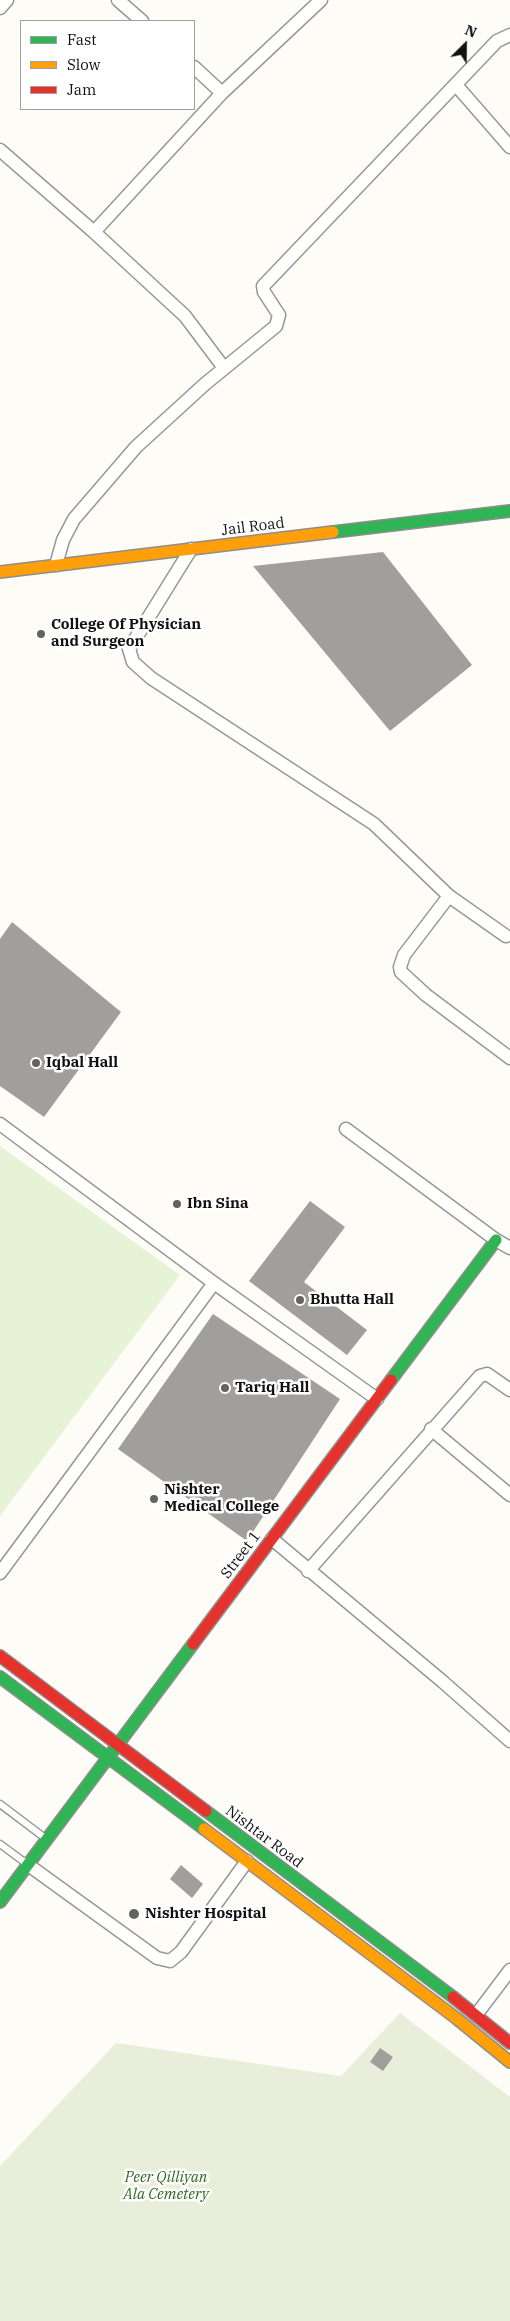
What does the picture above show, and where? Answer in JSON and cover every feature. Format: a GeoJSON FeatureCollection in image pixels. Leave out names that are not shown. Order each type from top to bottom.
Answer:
{"type":"FeatureCollection","features":[{"type":"Feature","properties":{"kind":"main road","name":"Jail Road"},"geometry":{"type":"LineString","coordinates":[[0,572],[510,511]]}},
{"type":"Feature","properties":{"kind":"main road","name":"Street 1"},"geometry":{"type":"LineString","coordinates":[[0,1902],[46,1838],[496,1240]]}},
{"type":"Feature","properties":{"kind":"main road","name":"Nishtar Road"},"geometry":{"type":"LineString","coordinates":[[0,1656],[476,2015],[510,2043]]}},
{"type":"Feature","properties":{"kind":"main road","name":"Nishtar Road"},"geometry":{"type":"LineString","coordinates":[[0,1677],[456,2018],[510,2062]]}},
{"type":"Feature","properties":{"kind":"street"},"geometry":{"type":"LineString","coordinates":[[0,8],[7,0]]}},
{"type":"Feature","properties":{"kind":"street"},"geometry":{"type":"LineString","coordinates":[[94,232],[222,93],[321,0]]}},
{"type":"Feature","properties":{"kind":"street"},"geometry":{"type":"LineString","coordinates":[[124,2],[141,20]]}},
{"type":"Feature","properties":{"kind":"street"},"geometry":{"type":"LineString","coordinates":[[56,565],[63,540],[70,526],[98,489],[136,447],[224,368],[276,326],[279,321],[279,315],[264,292],[266,282],[497,41],[510,35]]}},
{"type":"Feature","properties":{"kind":"street"},"geometry":{"type":"LineString","coordinates":[[195,69],[222,93]]}},
{"type":"Feature","properties":{"kind":"street"},"geometry":{"type":"LineString","coordinates":[[456,85],[510,148]]}},
{"type":"Feature","properties":{"kind":"street"},"geometry":{"type":"LineString","coordinates":[[0,150],[186,316],[224,368]]}},
{"type":"Feature","properties":{"kind":"street"},"geometry":{"type":"LineString","coordinates":[[191,549],[142,624],[129,649],[133,662],[152,678],[374,824],[449,896],[506,936]]}},
{"type":"Feature","properties":{"kind":"street"},"geometry":{"type":"LineString","coordinates":[[449,896],[404,955],[400,967],[401,972],[426,996],[510,1058]]}},
{"type":"Feature","properties":{"kind":"street"},"geometry":{"type":"LineString","coordinates":[[0,1124],[214,1283],[377,1399]]}},
{"type":"Feature","properties":{"kind":"street"},"geometry":{"type":"LineString","coordinates":[[346,1129],[496,1240],[510,1248]]}},
{"type":"Feature","properties":{"kind":"street"},"geometry":{"type":"LineString","coordinates":[[0,1573],[214,1283]]}},
{"type":"Feature","properties":{"kind":"street"},"geometry":{"type":"LineString","coordinates":[[308,1571],[431,1429],[480,1376],[487,1374],[510,1390]]}},
{"type":"Feature","properties":{"kind":"street"},"geometry":{"type":"LineString","coordinates":[[431,1429],[510,1495]]}},
{"type":"Feature","properties":{"kind":"street"},"geometry":{"type":"LineString","coordinates":[[272,1539],[442,1681],[510,1741]]}},
{"type":"Feature","properties":{"kind":"street"},"geometry":{"type":"LineString","coordinates":[[27,1864],[157,1958],[170,1961],[181,1952],[247,1861]]}},
{"type":"Feature","properties":{"kind":"street"},"geometry":{"type":"LineString","coordinates":[[476,2015],[510,1970]]}},
{"type":"Feature","properties":{"kind":"lane"},"geometry":{"type":"LineString","coordinates":[[0,1804],[46,1838]]}},
{"type":"Feature","properties":{"kind":"lane"},"geometry":{"type":"LineString","coordinates":[[0,1844],[27,1864]]}},
{"type":"Feature","properties":{"kind":"green space"},"geometry":{"type":"Polygon","coordinates":[[[0,1146],[180,1275],[0,1516],[0,1146]]]}},
{"type":"Feature","properties":{"kind":"green space","name":"Peer Qilliyan Ala Cemetery"},"geometry":{"type":"Polygon","coordinates":[[[400,2013],[510,2097],[510,2321],[0,2321],[0,2166],[116,2043],[341,2076],[400,2013]]]}},
{"type":"Feature","properties":{"kind":"building"},"geometry":{"type":"Polygon","coordinates":[[[383,552],[472,665],[390,731],[253,566],[383,552]]]}},
{"type":"Feature","properties":{"kind":"building"},"geometry":{"type":"Polygon","coordinates":[[[12,922],[121,1012],[44,1117],[0,1086],[0,939],[12,922]]]}},
{"type":"Feature","properties":{"kind":"building"},"geometry":{"type":"Polygon","coordinates":[[[310,1201],[345,1227],[304,1282],[367,1330],[347,1355],[249,1281],[310,1201]]]}},
{"type":"Feature","properties":{"kind":"building"},"geometry":{"type":"Polygon","coordinates":[[[213,1314],[340,1399],[247,1541],[118,1449],[213,1314]]]}},
{"type":"Feature","properties":{"kind":"building"},"geometry":{"type":"Polygon","coordinates":[[[181,1865],[203,1884],[192,1898],[170,1879],[181,1865]]]}},
{"type":"Feature","properties":{"kind":"building"},"geometry":{"type":"Polygon","coordinates":[[[380,2048],[393,2057],[383,2071],[370,2062],[380,2048]]]}},
{"type":"Feature","properties":{"kind":"traffic: fast"},"geometry":{"type":"LineString","coordinates":[[333,532],[510,511]]}},
{"type":"Feature","properties":{"kind":"traffic: fast"},"geometry":{"type":"LineString","coordinates":[[391,1380],[496,1240]]}},
{"type":"Feature","properties":{"kind":"traffic: fast"},"geometry":{"type":"LineString","coordinates":[[0,1902],[193,1644]]}},
{"type":"Feature","properties":{"kind":"traffic: fast"},"geometry":{"type":"LineString","coordinates":[[0,1677],[204,1829]]}},
{"type":"Feature","properties":{"kind":"traffic: fast"},"geometry":{"type":"LineString","coordinates":[[206,1811],[453,1997]]}},
{"type":"Feature","properties":{"kind":"traffic: slow"},"geometry":{"type":"LineString","coordinates":[[0,572],[333,532]]}},
{"type":"Feature","properties":{"kind":"traffic: slow"},"geometry":{"type":"LineString","coordinates":[[204,1829],[456,2018],[510,2062]]}},
{"type":"Feature","properties":{"kind":"traffic: jam"},"geometry":{"type":"LineString","coordinates":[[193,1644],[391,1380]]}},
{"type":"Feature","properties":{"kind":"traffic: jam"},"geometry":{"type":"LineString","coordinates":[[0,1656],[206,1811]]}},
{"type":"Feature","properties":{"kind":"traffic: jam"},"geometry":{"type":"LineString","coordinates":[[453,1997],[510,2043]]}},
{"type":"Feature","properties":{"kind":"place","name":"College Of Physician and Surgeon"},"geometry":{"type":"Point","coordinates":[41,634]}},
{"type":"Feature","properties":{"kind":"place","name":"Iqbal Hall"},"geometry":{"type":"Point","coordinates":[36,1063]}},
{"type":"Feature","properties":{"kind":"place","name":"Ibn Sina"},"geometry":{"type":"Point","coordinates":[177,1204]}},
{"type":"Feature","properties":{"kind":"place","name":"Bhutta Hall"},"geometry":{"type":"Point","coordinates":[300,1300]}},
{"type":"Feature","properties":{"kind":"place","name":"Tariq Hall"},"geometry":{"type":"Point","coordinates":[225,1388]}},
{"type":"Feature","properties":{"kind":"place","name":"Nishter Medical College"},"geometry":{"type":"Point","coordinates":[154,1499]}},
{"type":"Feature","properties":{"kind":"place","name":"Nishter Hospital"},"geometry":{"type":"Point","coordinates":[134,1914]}}]}
